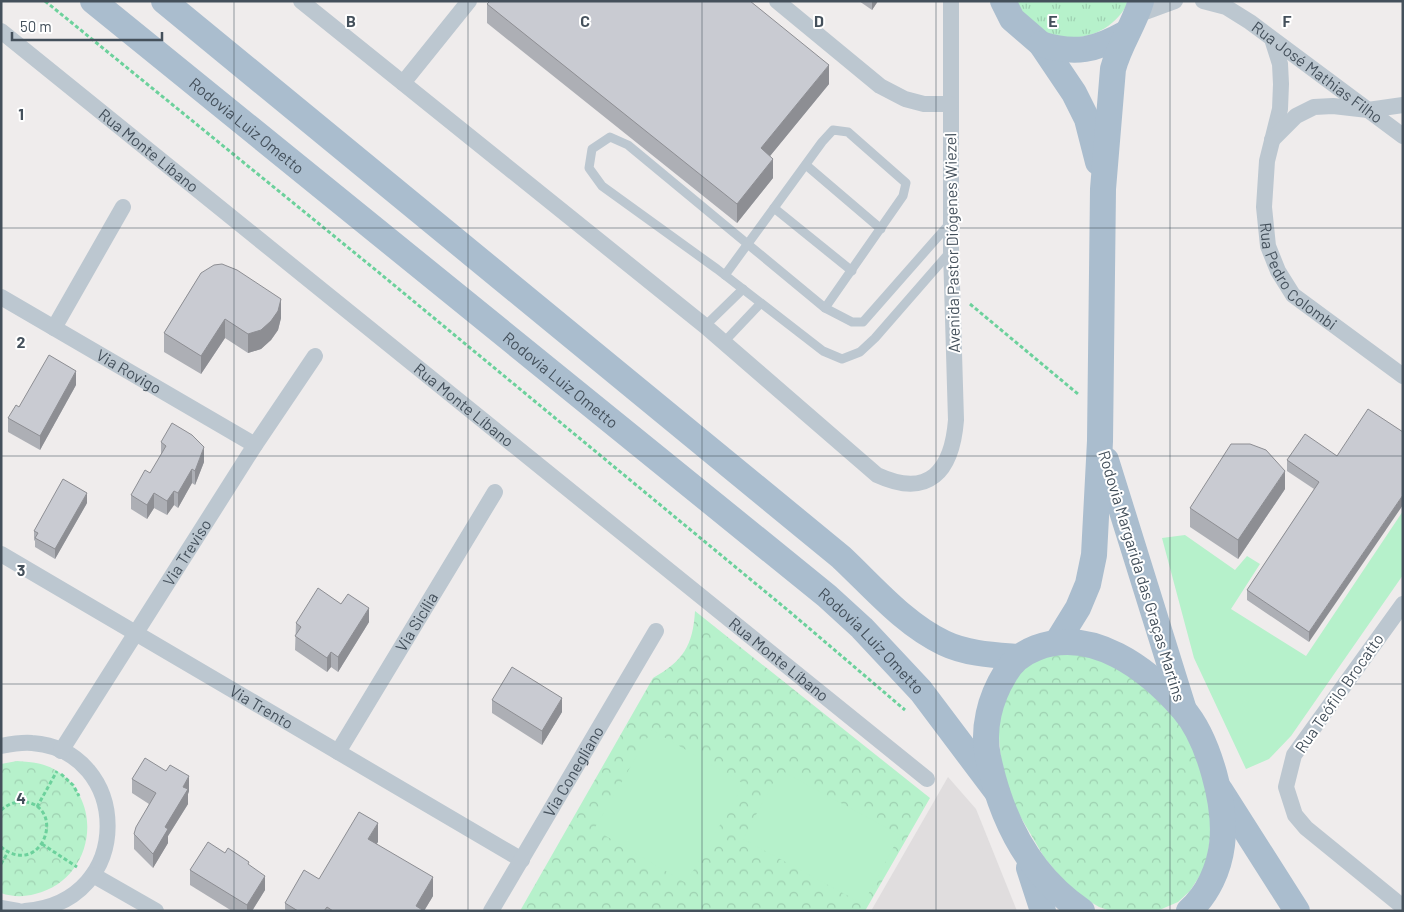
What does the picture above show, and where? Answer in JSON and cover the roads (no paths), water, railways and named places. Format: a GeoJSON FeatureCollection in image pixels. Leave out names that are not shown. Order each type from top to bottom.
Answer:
{"type":"FeatureCollection","features":[{"type":"Feature","properties":{"kind":"main road","name":"Rodovia Luiz Ometto"},"geometry":{"type":"LineString","coordinates":[[93,1],[827,596],[862,628],[921,692],[996,792]]}},
{"type":"Feature","properties":{"kind":"main road"},"geometry":{"type":"LineString","coordinates":[[164,1],[842,557],[912,624],[945,644],[980,654],[1019,657]]}},
{"type":"Feature","properties":{"kind":"main road","name":"Rodovia Margarida das Graças Martins"},"geometry":{"type":"LineString","coordinates":[[1003,1],[1012,19],[1024,32],[1041,44],[1074,93],[1087,119],[1095,146],[1102,189]]}},
{"type":"Feature","properties":{"kind":"main road"},"geometry":{"type":"LineString","coordinates":[[1041,44],[1056,49],[1085,50],[1098,48],[1135,16]]}},
{"type":"Feature","properties":{"kind":"main road","name":"Rodovia Margarida das Graças Martins"},"geometry":{"type":"LineString","coordinates":[[1057,642],[1078,608],[1088,584],[1094,555],[1100,441],[1102,189],[1113,69],[1135,16]]}},
{"type":"Feature","properties":{"kind":"main road","name":"Rodovia Margarida das Graças Martins"},"geometry":{"type":"LineString","coordinates":[[1100,441],[1184,710]]}},
{"type":"Feature","properties":{"kind":"main road"},"geometry":{"type":"LineString","coordinates":[[1043,911],[1025,855],[996,792],[987,752],[987,720],[1000,682],[1019,657],[1044,645],[1057,642],[1086,644],[1120,656],[1152,678],[1184,710],[1199,733],[1216,785],[1222,844],[1210,886],[1189,911]]}},
{"type":"Feature","properties":{"kind":"main road"},"geometry":{"type":"LineString","coordinates":[[1216,785],[1297,911]]}},
{"type":"Feature","properties":{"kind":"main road"},"geometry":{"type":"LineString","coordinates":[[1025,855],[1042,878],[1066,900],[1082,911]]}},
{"type":"Feature","properties":{"kind":"street"},"geometry":{"type":"LineString","coordinates":[[300,1],[724,342]]}},
{"type":"Feature","properties":{"kind":"street"},"geometry":{"type":"LineString","coordinates":[[403,83],[469,1]]}},
{"type":"Feature","properties":{"kind":"street"},"geometry":{"type":"LineString","coordinates":[[777,1],[880,86],[904,99],[924,104],[950,104]]}},
{"type":"Feature","properties":{"kind":"street","name":"Avenida Pastor Diógenes Wiezel"},"geometry":{"type":"LineString","coordinates":[[724,342],[877,475],[906,485],[920,484],[933,478],[943,469],[950,457],[956,420],[951,251],[951,1]]}},
{"type":"Feature","properties":{"kind":"street"},"geometry":{"type":"LineString","coordinates":[[1135,16],[1175,1]]}},
{"type":"Feature","properties":{"kind":"street","name":"Rua José Mathias Filho"},"geometry":{"type":"LineString","coordinates":[[1203,1],[1226,8],[1250,22],[1274,42],[1403,136]]}},
{"type":"Feature","properties":{"kind":"street","name":"Rua Monte Líbano"},"geometry":{"type":"LineString","coordinates":[[1,31],[927,779]]}},
{"type":"Feature","properties":{"kind":"street","name":"Rua Pedro Colombi"},"geometry":{"type":"LineString","coordinates":[[1274,42],[1280,64],[1281,84],[1280,109],[1267,161],[1264,207],[1268,246],[1278,271],[1293,295],[1403,376]]}},
{"type":"Feature","properties":{"kind":"street"},"geometry":{"type":"LineString","coordinates":[[1272,140],[1296,116],[1314,108],[1333,106],[1368,110],[1403,105]]}},
{"type":"Feature","properties":{"kind":"street"},"geometry":{"type":"LineString","coordinates":[[54,328],[123,207]]}},
{"type":"Feature","properties":{"kind":"street","name":"Via Rovigo"},"geometry":{"type":"LineString","coordinates":[[1,297],[255,445]]}},
{"type":"Feature","properties":{"kind":"street","name":"Via Treviso"},"geometry":{"type":"LineString","coordinates":[[62,751],[255,445],[315,356]]}},
{"type":"Feature","properties":{"kind":"street","name":"Via Sicília"},"geometry":{"type":"LineString","coordinates":[[338,752],[495,492]]}},
{"type":"Feature","properties":{"kind":"street","name":"Via Trento"},"geometry":{"type":"LineString","coordinates":[[1,554],[522,860]]}},
{"type":"Feature","properties":{"kind":"street","name":"Rua Teófilo Brocatto"},"geometry":{"type":"LineString","coordinates":[[1403,604],[1294,756],[1286,787],[1295,815],[1306,828],[1403,907]]}},
{"type":"Feature","properties":{"kind":"street","name":"Via Conegliano"},"geometry":{"type":"LineString","coordinates":[[491,911],[656,631]]}},
{"type":"Feature","properties":{"kind":"street"},"geometry":{"type":"LineString","coordinates":[[1,746],[32,743],[62,751],[81,764],[97,783],[106,806],[109,830],[104,853],[93,875],[79,891],[62,902],[42,910],[25,911]]}},
{"type":"Feature","properties":{"kind":"street"},"geometry":{"type":"LineString","coordinates":[[93,875],[156,911]]}},
{"type":"Feature","properties":{"kind":"street"},"geometry":{"type":"LineString","coordinates":[[1,908],[18,911]]}},
{"type":"Feature","properties":{"kind":"lane"},"geometry":{"type":"LineString","coordinates":[[725,275],[833,130],[848,132],[906,183],[903,196],[825,308]]}},
{"type":"Feature","properties":{"kind":"lane"},"geometry":{"type":"LineString","coordinates":[[951,222],[863,322],[852,322],[825,308],[628,145],[610,137],[592,149],[589,168],[602,186],[725,275],[760,304],[824,351],[842,359],[860,352],[875,338],[951,251]]}},
{"type":"Feature","properties":{"kind":"lane"},"geometry":{"type":"LineString","coordinates":[[806,165],[881,229]]}},
{"type":"Feature","properties":{"kind":"lane"},"geometry":{"type":"LineString","coordinates":[[774,208],[852,271]]}},
{"type":"Feature","properties":{"kind":"lane"},"geometry":{"type":"LineString","coordinates":[[705,326],[743,289]]}},
{"type":"Feature","properties":{"kind":"lane"},"geometry":{"type":"LineString","coordinates":[[724,342],[760,304]]}}]}
